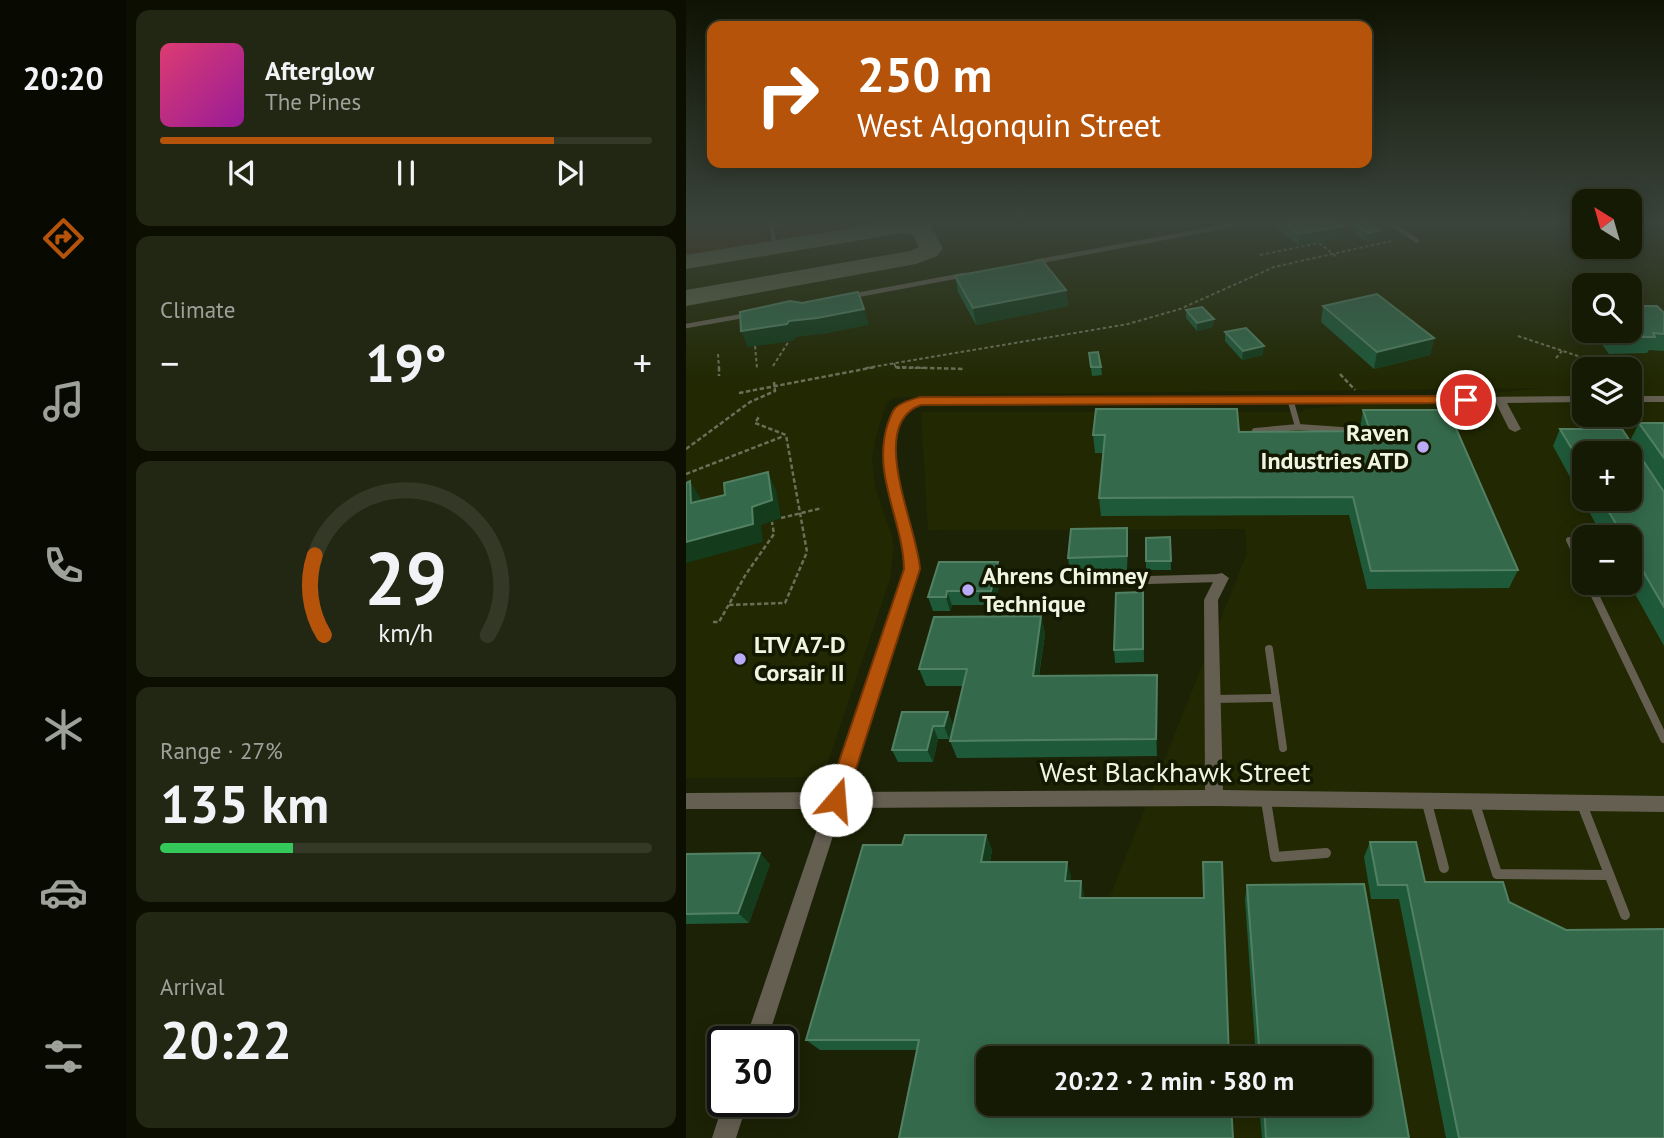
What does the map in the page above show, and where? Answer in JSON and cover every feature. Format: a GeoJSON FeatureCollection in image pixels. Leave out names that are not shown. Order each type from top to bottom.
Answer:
{"type":"FeatureCollection","features":[{"type":"Feature","properties":{"kind":"street"},"geometry":{"type":"LineString","coordinates":[[761,1026],[912,569],[911,549],[890,478],[889,442],[899,412],[904,406],[920,401],[1572,399]]}},
{"type":"Feature","properties":{"kind":"street"},"geometry":{"type":"LineString","coordinates":[[1642,399],[1664,399]]}},
{"type":"Feature","properties":{"kind":"street"},"geometry":{"type":"LineString","coordinates":[[1499,400],[1515,429]]}},
{"type":"Feature","properties":{"kind":"street"},"geometry":{"type":"LineString","coordinates":[[1214,798],[1211,600],[1222,578]]}},
{"type":"Feature","properties":{"kind":"street","name":"West Blackhawk Street"},"geometry":{"type":"LineString","coordinates":[[686,802],[1214,798],[1664,804]]}},
{"type":"Feature","properties":{"kind":"street"},"geometry":{"type":"LineString","coordinates":[[724,1138],[731,1117]]}},
{"type":"Feature","properties":{"kind":"lane"},"geometry":{"type":"LineString","coordinates":[[849,296],[955,276]]}},
{"type":"Feature","properties":{"kind":"lane"},"geometry":{"type":"LineString","coordinates":[[686,326],[754,314]]}},
{"type":"Feature","properties":{"kind":"lane"},"geometry":{"type":"LineString","coordinates":[[1291,402],[1298,427]]}},
{"type":"Feature","properties":{"kind":"lane"},"geometry":{"type":"LineString","coordinates":[[1255,431],[1298,427],[1342,430]]}},
{"type":"Feature","properties":{"kind":"lane"},"geometry":{"type":"LineString","coordinates":[[1569,540],[1572,546]]}},
{"type":"Feature","properties":{"kind":"lane"},"geometry":{"type":"LineString","coordinates":[[1075,582],[1222,578]]}},
{"type":"Feature","properties":{"kind":"lane"},"geometry":{"type":"LineString","coordinates":[[1595,595],[1664,739]]}},
{"type":"Feature","properties":{"kind":"lane"},"geometry":{"type":"LineString","coordinates":[[1269,649],[1283,748]]}},
{"type":"Feature","properties":{"kind":"lane"},"geometry":{"type":"LineString","coordinates":[[1213,699],[1276,698]]}},
{"type":"Feature","properties":{"kind":"lane"},"geometry":{"type":"LineString","coordinates":[[1266,799],[1275,857],[1326,853]]}},
{"type":"Feature","properties":{"kind":"lane"},"geometry":{"type":"LineString","coordinates":[[1426,801],[1444,868]]}},
{"type":"Feature","properties":{"kind":"lane"},"geometry":{"type":"LineString","coordinates":[[1474,802],[1497,874],[1608,875]]}},
{"type":"Feature","properties":{"kind":"lane"},"geometry":{"type":"LineString","coordinates":[[1581,804],[1625,915]]}},
{"type":"Feature","properties":{"kind":"path"},"geometry":{"type":"LineString","coordinates":[[739,393],[774,384],[1034,342],[1141,321],[1180,309],[1254,276]]}},
{"type":"Feature","properties":{"kind":"path"},"geometry":{"type":"LineString","coordinates":[[1518,336],[1581,357]]}},
{"type":"Feature","properties":{"kind":"path"},"geometry":{"type":"LineString","coordinates":[[773,366],[789,341]]}},
{"type":"Feature","properties":{"kind":"path"},"geometry":{"type":"LineString","coordinates":[[755,346],[757,369]]}},
{"type":"Feature","properties":{"kind":"path"},"geometry":{"type":"LineString","coordinates":[[1556,358],[1562,351]]}},
{"type":"Feature","properties":{"kind":"path"},"geometry":{"type":"LineString","coordinates":[[718,354],[719,376]]}},
{"type":"Feature","properties":{"kind":"path"},"geometry":{"type":"LineString","coordinates":[[894,363],[896,368],[964,369]]}},
{"type":"Feature","properties":{"kind":"path"},"geometry":{"type":"LineString","coordinates":[[1340,374],[1365,401]]}},
{"type":"Feature","properties":{"kind":"path"},"geometry":{"type":"LineString","coordinates":[[686,449],[750,402],[775,391],[774,384]]}},
{"type":"Feature","properties":{"kind":"path"},"geometry":{"type":"LineString","coordinates":[[760,415],[755,423],[786,435]]}},
{"type":"Feature","properties":{"kind":"path"},"geometry":{"type":"LineString","coordinates":[[686,474],[786,435]]}},
{"type":"Feature","properties":{"kind":"path"},"geometry":{"type":"LineString","coordinates":[[729,605],[785,603],[807,552],[786,435]]}},
{"type":"Feature","properties":{"kind":"path"},"geometry":{"type":"LineString","coordinates":[[781,518],[822,508]]}},
{"type":"Feature","properties":{"kind":"path"},"geometry":{"type":"LineString","coordinates":[[713,621],[719,622],[774,534],[772,522]]}},
{"type":"Feature","properties":{"kind":"shaded area"},"geometry":{"type":"Polygon","coordinates":[[[686,276],[1572,276],[1572,343],[1642,343],[1642,276],[1664,276],[1664,1138],[1013,1138],[1022,1116],[1372,1116],[1372,1046],[1050,1046],[1247,553],[1245,529],[928,530],[921,412],[1303,412],[1305,409],[1545,388],[987,394],[893,398],[886,403],[872,459],[876,490],[894,547],[890,579],[826,768],[816,777],[686,778],[686,276]]]}},
{"type":"Feature","properties":{"kind":"building"},"geometry":{"type":"Polygon","coordinates":[[[955,276],[1055,276],[1066,290],[973,308],[955,276]]]}},
{"type":"Feature","properties":{"kind":"building"},"geometry":{"type":"Polygon","coordinates":[[[858,292],[864,309],[741,331],[740,312],[790,301],[802,303],[858,292]]]}},
{"type":"Feature","properties":{"kind":"building"},"geometry":{"type":"Polygon","coordinates":[[[1377,294],[1434,338],[1377,352],[1323,306],[1377,294]]]}},
{"type":"Feature","properties":{"kind":"building"},"geometry":{"type":"Polygon","coordinates":[[[1642,306],[1657,306],[1664,313],[1664,334],[1653,333],[1655,337],[1642,337],[1642,306]]]}},
{"type":"Feature","properties":{"kind":"building"},"geometry":{"type":"Polygon","coordinates":[[[1202,307],[1214,319],[1197,323],[1186,310],[1202,307]]]}},
{"type":"Feature","properties":{"kind":"building"},"geometry":{"type":"Polygon","coordinates":[[[1246,328],[1264,346],[1243,351],[1225,332],[1246,328]]]}},
{"type":"Feature","properties":{"kind":"building"},"geometry":{"type":"Polygon","coordinates":[[[1098,352],[1101,367],[1091,367],[1089,353],[1098,352]]]}},
{"type":"Feature","properties":{"kind":"building"},"geometry":{"type":"Polygon","coordinates":[[[1096,409],[1237,409],[1239,432],[1370,431],[1363,410],[1448,410],[1518,570],[1371,571],[1353,497],[1099,498],[1105,435],[1093,435],[1096,409]]]}},
{"type":"Feature","properties":{"kind":"building"},"geometry":{"type":"Polygon","coordinates":[[[1642,423],[1664,423],[1664,458],[1642,427],[1642,423]]]}},
{"type":"Feature","properties":{"kind":"building"},"geometry":{"type":"Polygon","coordinates":[[[1560,429],[1622,429],[1630,441],[1572,441],[1572,449],[1560,429]]]}},
{"type":"Feature","properties":{"kind":"building"},"geometry":{"type":"Polygon","coordinates":[[[1642,459],[1664,492],[1664,607],[1642,569],[1642,525],[1617,525],[1608,511],[1642,511],[1642,459]]]}},
{"type":"Feature","properties":{"kind":"building"},"geometry":{"type":"Polygon","coordinates":[[[768,472],[772,500],[752,507],[753,524],[686,542],[686,483],[690,481],[691,503],[725,495],[724,483],[768,472]]]}},
{"type":"Feature","properties":{"kind":"building"},"geometry":{"type":"Polygon","coordinates":[[[1127,528],[1127,556],[1068,558],[1071,529],[1127,528]]]}},
{"type":"Feature","properties":{"kind":"building"},"geometry":{"type":"Polygon","coordinates":[[[1170,537],[1171,561],[1146,561],[1146,538],[1170,537]]]}},
{"type":"Feature","properties":{"kind":"building"},"geometry":{"type":"Polygon","coordinates":[[[939,562],[998,562],[991,591],[947,591],[946,597],[928,597],[939,562]]]}},
{"type":"Feature","properties":{"kind":"building"},"geometry":{"type":"Polygon","coordinates":[[[1143,592],[1143,649],[1114,650],[1116,593],[1143,592]]]}},
{"type":"Feature","properties":{"kind":"building"},"geometry":{"type":"Polygon","coordinates":[[[1041,616],[1033,676],[1157,675],[1156,739],[950,741],[967,669],[919,669],[934,617],[1041,616]]]}},
{"type":"Feature","properties":{"kind":"building"},"geometry":{"type":"Polygon","coordinates":[[[902,712],[948,712],[944,726],[933,726],[927,750],[892,750],[902,712]]]}},
{"type":"Feature","properties":{"kind":"building"},"geometry":{"type":"Polygon","coordinates":[[[905,835],[986,835],[981,862],[1067,862],[1065,881],[1081,881],[1080,898],[1204,898],[1203,862],[1222,862],[1229,1046],[976,1046],[976,1116],[1232,1116],[1233,1138],[899,1138],[919,1040],[806,1040],[863,845],[902,845],[905,835]]]}},
{"type":"Feature","properties":{"kind":"building"},"geometry":{"type":"Polygon","coordinates":[[[1370,842],[1416,842],[1425,882],[1503,882],[1509,902],[1566,930],[1664,929],[1664,1138],[1459,1138],[1407,885],[1378,885],[1370,842]]]}},
{"type":"Feature","properties":{"kind":"building"},"geometry":{"type":"Polygon","coordinates":[[[760,853],[738,913],[686,914],[686,854],[760,853]]]}},
{"type":"Feature","properties":{"kind":"building"},"geometry":{"type":"Polygon","coordinates":[[[1364,884],[1409,1138],[1266,1138],[1265,1116],[1372,1116],[1372,1046],[1259,1046],[1247,885],[1364,884]]]}},
{"type":"Feature","properties":{"kind":"taxiway"},"geometry":{"type":"LineString","coordinates":[[686,298],[809,276]]}},
{"type":"Feature","properties":{"kind":"place","name":"Raven Industries ATD"},"geometry":{"type":"Point","coordinates":[1423,447]}},
{"type":"Feature","properties":{"kind":"place","name":"Ahrens Chimney Technique"},"geometry":{"type":"Point","coordinates":[968,590]}},
{"type":"Feature","properties":{"kind":"place","name":"LTV A7-D Corsair II"},"geometry":{"type":"Point","coordinates":[740,659]}},
{"type":"Feature","properties":{"kind":"route"},"geometry":{"type":"LineString","coordinates":[[836,800],[912,569],[911,549],[890,478],[889,442],[899,412],[904,406],[920,401],[1466,400]]}}]}
